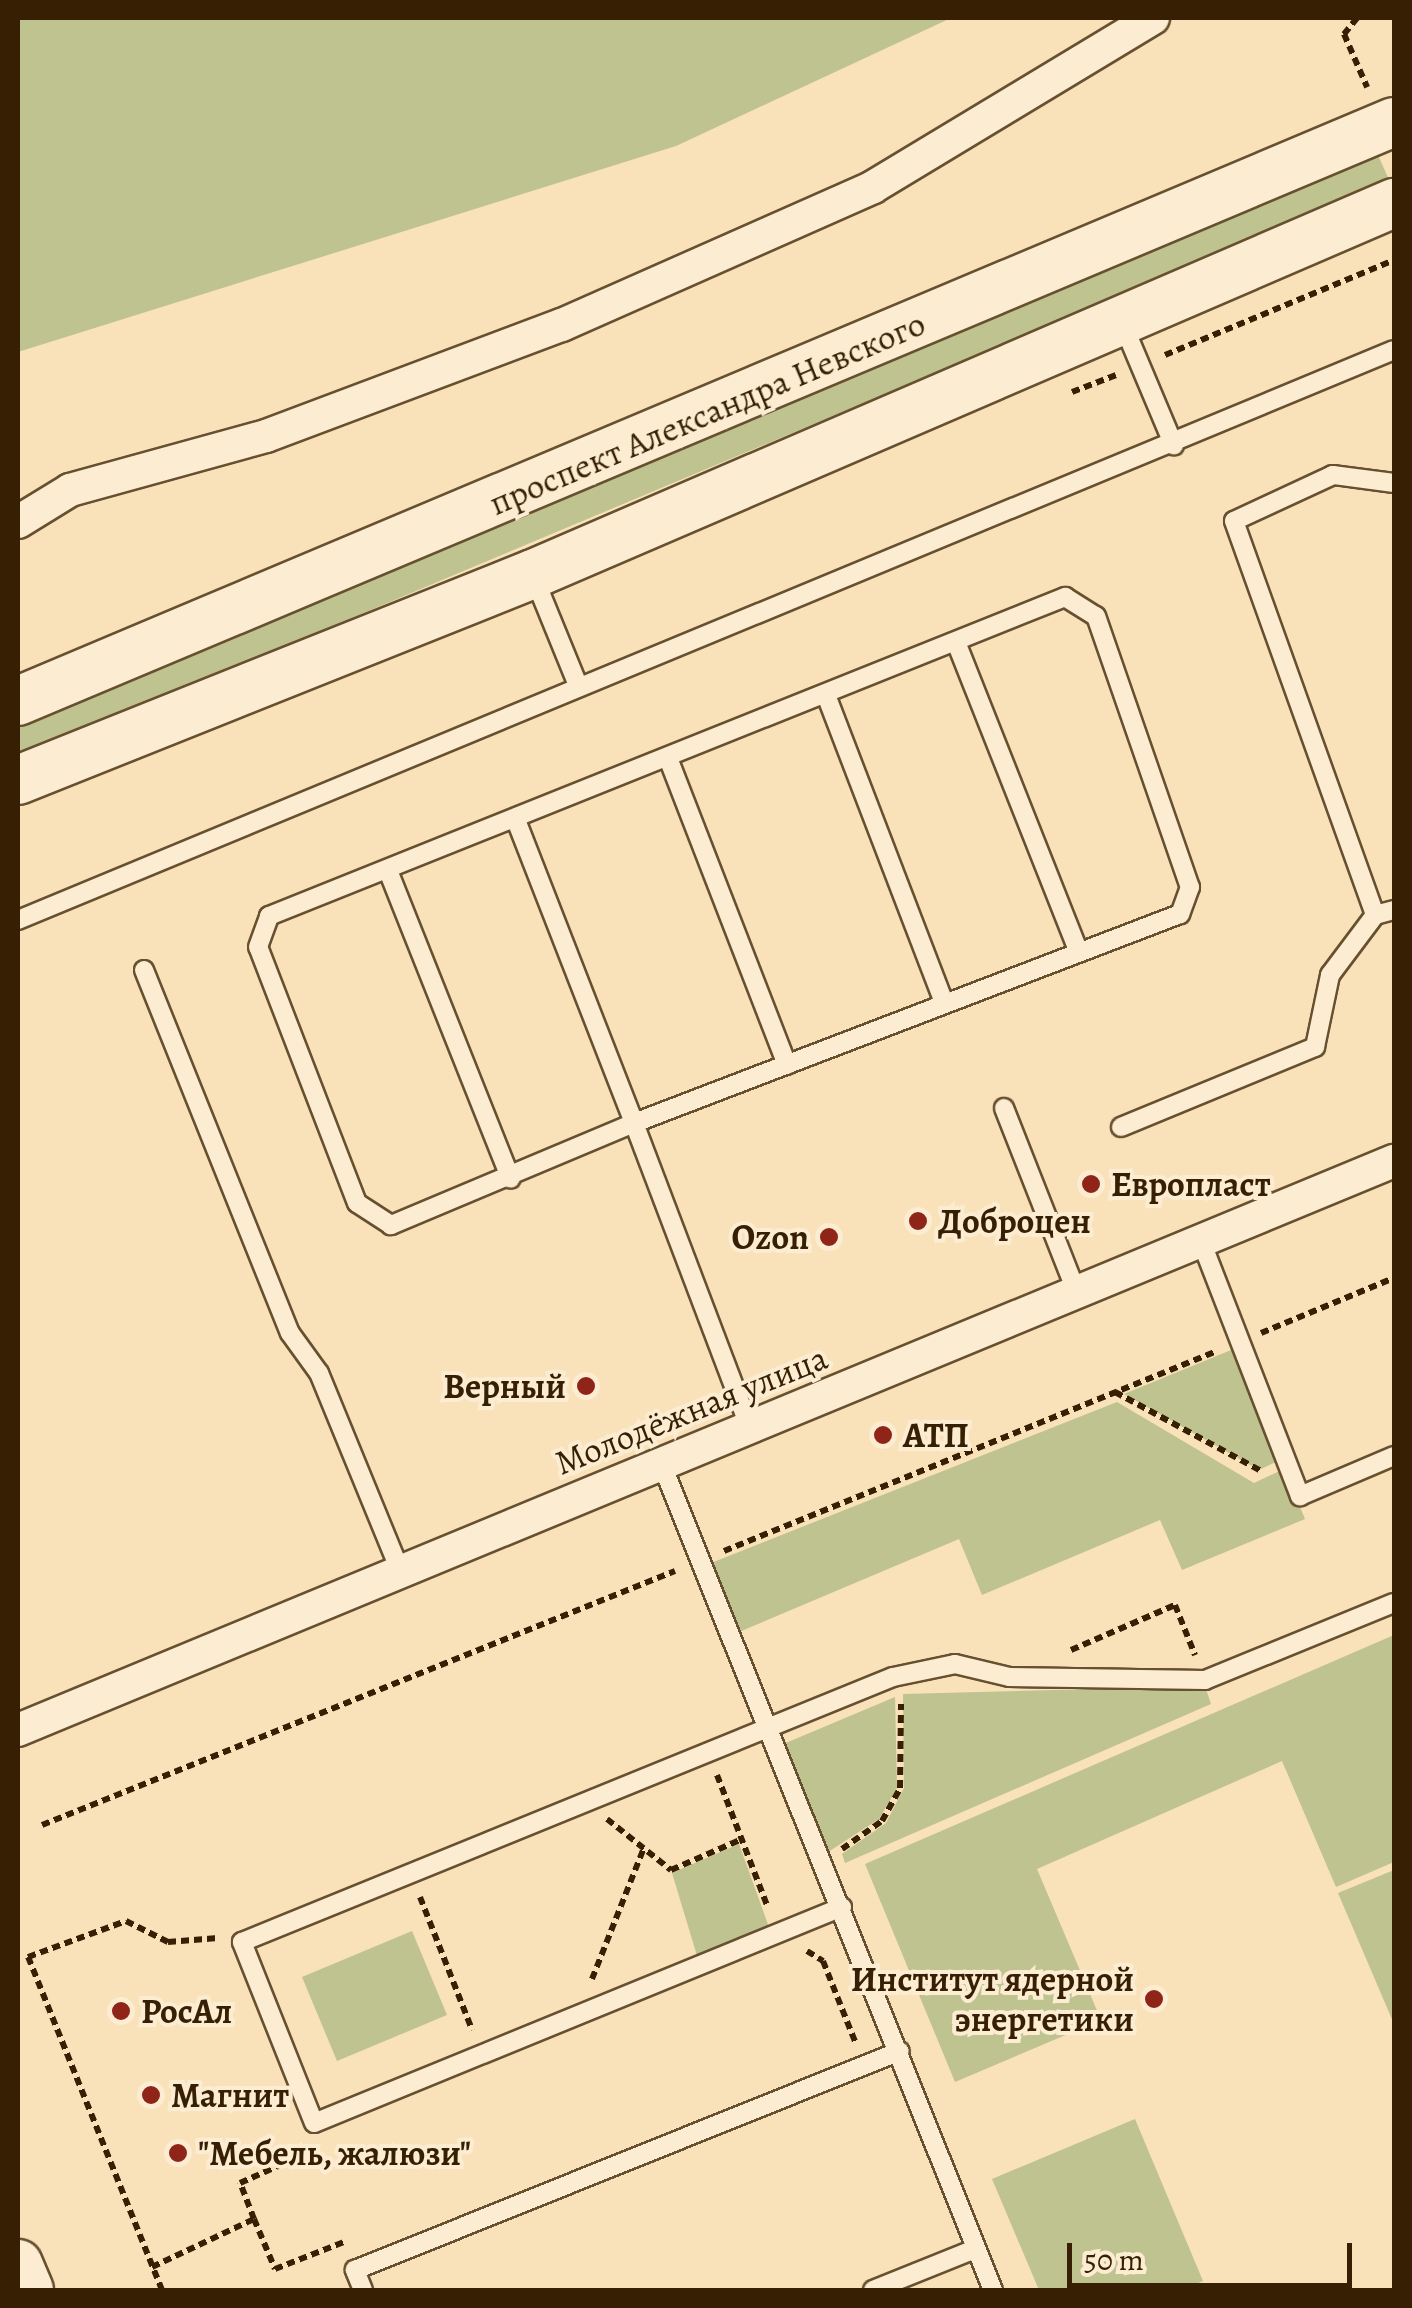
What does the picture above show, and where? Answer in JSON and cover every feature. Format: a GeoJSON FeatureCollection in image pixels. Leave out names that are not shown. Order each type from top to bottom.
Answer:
{"type":"FeatureCollection","features":[{"type":"Feature","properties":{"kind":"main road","name":"проспект Александра Невского"},"geometry":{"type":"LineString","coordinates":[[18,701],[1381,106]]}},
{"type":"Feature","properties":{"kind":"main road"},"geometry":{"type":"LineString","coordinates":[[18,780],[533,574],[1394,203]]}},
{"type":"Feature","properties":{"kind":"main road"},"geometry":{"type":"LineString","coordinates":[[18,2264],[29,2290]]}},
{"type":"Feature","properties":{"kind":"street"},"geometry":{"type":"LineString","coordinates":[[18,522],[70,490],[266,436],[562,325],[804,218],[1069,76],[1152,18]]}},
{"type":"Feature","properties":{"kind":"street","name":"Молодёжная улица"},"geometry":{"type":"LineString","coordinates":[[18,1730],[1394,1161]]}},
{"type":"Feature","properties":{"kind":"lane"},"geometry":{"type":"LineString","coordinates":[[1121,320],[1174,446]]}},
{"type":"Feature","properties":{"kind":"lane"},"geometry":{"type":"LineString","coordinates":[[18,920],[578,685],[1174,446],[1394,350]]}},
{"type":"Feature","properties":{"kind":"lane"},"geometry":{"type":"LineString","coordinates":[[1375,915],[1234,522],[1333,475],[1394,483]]}},
{"type":"Feature","properties":{"kind":"lane"},"geometry":{"type":"LineString","coordinates":[[533,574],[578,685]]}},
{"type":"Feature","properties":{"kind":"lane"},"geometry":{"type":"LineString","coordinates":[[1064,597],[1096,616],[1190,888],[1180,914],[943,1000],[634,1123],[511,1180],[391,1225],[357,1203],[258,947],[268,916],[389,874],[826,695],[1064,597]]}},
{"type":"Feature","properties":{"kind":"lane"},"geometry":{"type":"LineString","coordinates":[[956,642],[1079,952]]}},
{"type":"Feature","properties":{"kind":"lane"},"geometry":{"type":"LineString","coordinates":[[826,695],[943,1000]]}},
{"type":"Feature","properties":{"kind":"lane"},"geometry":{"type":"LineString","coordinates":[[668,758],[788,1064]]}},
{"type":"Feature","properties":{"kind":"lane"},"geometry":{"type":"LineString","coordinates":[[516,820],[750,1429]]}},
{"type":"Feature","properties":{"kind":"lane"},"geometry":{"type":"LineString","coordinates":[[389,874],[511,1180]]}},
{"type":"Feature","properties":{"kind":"lane"},"geometry":{"type":"LineString","coordinates":[[1121,1128],[1315,1048],[1330,975],[1375,915],[1394,910]]}},
{"type":"Feature","properties":{"kind":"lane"},"geometry":{"type":"LineString","coordinates":[[144,970],[290,1333],[319,1373],[400,1572]]}},
{"type":"Feature","properties":{"kind":"lane"},"geometry":{"type":"LineString","coordinates":[[1004,1108],[1077,1293]]}},
{"type":"Feature","properties":{"kind":"lane"},"geometry":{"type":"LineString","coordinates":[[1201,1241],[1300,1496],[1394,1456]]}},
{"type":"Feature","properties":{"kind":"lane"},"geometry":{"type":"LineString","coordinates":[[662,1466],[993,2290]]}},
{"type":"Feature","properties":{"kind":"lane"},"geometry":{"type":"LineString","coordinates":[[842,1907],[314,2123],[242,1942],[709,1755],[894,1676],[956,1664],[1009,1677],[1205,1680],[1394,1603]]}},
{"type":"Feature","properties":{"kind":"lane"},"geometry":{"type":"LineString","coordinates":[[363,2290],[355,2270],[900,2051]]}},
{"type":"Feature","properties":{"kind":"lane"},"geometry":{"type":"LineString","coordinates":[[874,2290],[975,2249]]}},
{"type":"Feature","properties":{"kind":"path"},"geometry":{"type":"LineString","coordinates":[[1358,18],[1344,34],[1381,106]]}},
{"type":"Feature","properties":{"kind":"path"},"geometry":{"type":"LineString","coordinates":[[42,1825],[1394,1278]]}},
{"type":"Feature","properties":{"kind":"path"},"geometry":{"type":"LineString","coordinates":[[1115,1392],[1258,1474],[1287,1461]]}},
{"type":"Feature","properties":{"kind":"path"},"geometry":{"type":"LineString","coordinates":[[1009,1677],[1175,1605],[1205,1680]]}},
{"type":"Feature","properties":{"kind":"path"},"geometry":{"type":"LineString","coordinates":[[852,1843],[882,1821],[900,1788],[898,1695]]}},
{"type":"Feature","properties":{"kind":"path"},"geometry":{"type":"LineString","coordinates":[[709,1755],[777,1934],[822,1960],[864,2066]]}},
{"type":"Feature","properties":{"kind":"path"},"geometry":{"type":"LineString","coordinates":[[586,1802],[670,1870],[742,1839]]}},
{"type":"Feature","properties":{"kind":"path"},"geometry":{"type":"LineString","coordinates":[[577,2015],[644,1850]]}},
{"type":"Feature","properties":{"kind":"path"},"geometry":{"type":"LineString","coordinates":[[411,1874],[482,2054]]}},
{"type":"Feature","properties":{"kind":"path"},"geometry":{"type":"LineString","coordinates":[[162,2290],[28,1957],[126,1920],[168,1942],[188,1933],[242,1942]]}},
{"type":"Feature","properties":{"kind":"path"},"geometry":{"type":"LineString","coordinates":[[314,2123],[322,2146],[240,2183],[274,2269],[344,2241],[355,2270]]}},
{"type":"Feature","properties":{"kind":"path"},"geometry":{"type":"LineString","coordinates":[[152,2267],[254,2219]]}},
{"type":"Feature","properties":{"kind":"green space"},"geometry":{"type":"Polygon","coordinates":[[[18,18],[951,18],[676,146],[18,352],[18,18]]]}},
{"type":"Feature","properties":{"kind":"green space"},"geometry":{"type":"Polygon","coordinates":[[[1378,155],[1390,182],[18,758],[18,727],[1378,155]]]}},
{"type":"Feature","properties":{"kind":"green space"},"geometry":{"type":"Polygon","coordinates":[[[1236,1348],[1282,1459],[1259,1470],[1124,1394],[1236,1348]]]}},
{"type":"Feature","properties":{"kind":"green space"},"geometry":{"type":"Polygon","coordinates":[[[1117,1402],[1254,1483],[1284,1469],[1305,1519],[1182,1570],[1160,1520],[982,1595],[959,1539],[739,1632],[711,1563],[1117,1402]]]}},
{"type":"Feature","properties":{"kind":"green space"},"geometry":{"type":"Polygon","coordinates":[[[1394,1635],[1394,1862],[1336,1887],[1282,1761],[1037,1869],[1101,2020],[955,2082],[865,1864],[1394,1635]]]}},
{"type":"Feature","properties":{"kind":"green space"},"geometry":{"type":"Polygon","coordinates":[[[1205,1686],[1211,1704],[845,1863],[842,1854],[886,1823],[904,1788],[903,1694],[1205,1686]]]}},
{"type":"Feature","properties":{"kind":"green space"},"geometry":{"type":"Polygon","coordinates":[[[895,1697],[897,1788],[879,1819],[825,1854],[781,1745],[895,1697]]]}},
{"type":"Feature","properties":{"kind":"green space"},"geometry":{"type":"Polygon","coordinates":[[[739,1844],[770,1930],[698,1959],[672,1873],[739,1844]]]}},
{"type":"Feature","properties":{"kind":"green space"},"geometry":{"type":"Polygon","coordinates":[[[1394,1870],[1394,2024],[1338,1893],[1394,1870]]]}},
{"type":"Feature","properties":{"kind":"green space"},"geometry":{"type":"Polygon","coordinates":[[[412,1931],[447,2015],[337,2061],[302,1977],[412,1931]]]}},
{"type":"Feature","properties":{"kind":"green space"},"geometry":{"type":"Polygon","coordinates":[[[1135,2119],[1203,2281],[1182,2290],[1039,2290],[992,2179],[1135,2119]]]}},
{"type":"Feature","properties":{"kind":"place","name":"Европласт"},"geometry":{"type":"Point","coordinates":[1091,1184]}},
{"type":"Feature","properties":{"kind":"place","name":"Доброцен"},"geometry":{"type":"Point","coordinates":[918,1221]}},
{"type":"Feature","properties":{"kind":"place","name":"Ozon"},"geometry":{"type":"Point","coordinates":[829,1237]}},
{"type":"Feature","properties":{"kind":"place","name":"Верный"},"geometry":{"type":"Point","coordinates":[586,1386]}},
{"type":"Feature","properties":{"kind":"place","name":"АТП"},"geometry":{"type":"Point","coordinates":[883,1435]}},
{"type":"Feature","properties":{"kind":"place","name":"Институт ядерной энергетики"},"geometry":{"type":"Point","coordinates":[1154,1999]}},
{"type":"Feature","properties":{"kind":"place","name":"РосАл"},"geometry":{"type":"Point","coordinates":[121,2011]}},
{"type":"Feature","properties":{"kind":"place","name":"Магнит"},"geometry":{"type":"Point","coordinates":[151,2095]}},
{"type":"Feature","properties":{"kind":"place","name":"\"Мебель, жалюзи\""},"geometry":{"type":"Point","coordinates":[178,2153]}}]}
